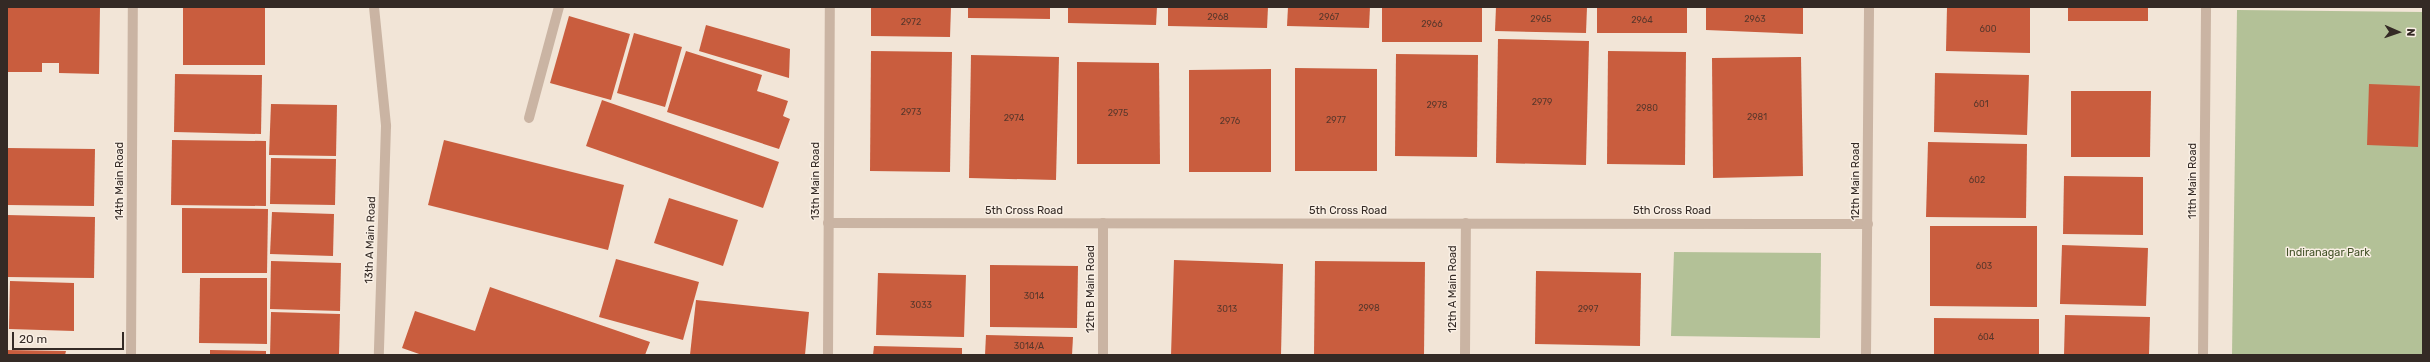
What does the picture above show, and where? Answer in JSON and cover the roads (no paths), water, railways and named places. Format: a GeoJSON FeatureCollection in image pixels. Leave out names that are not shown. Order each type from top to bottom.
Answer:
{"type":"FeatureCollection","features":[{"type":"Feature","properties":{"kind":"street","name":"14th Main Road"},"geometry":{"type":"LineString","coordinates":[[131,355],[133,7]]}},
{"type":"Feature","properties":{"kind":"street","name":"13th A Main Road"},"geometry":{"type":"LineString","coordinates":[[374,7],[386,126],[379,355]]}},
{"type":"Feature","properties":{"kind":"street"},"geometry":{"type":"LineString","coordinates":[[529,118],[559,7]]}},
{"type":"Feature","properties":{"kind":"street","name":"13th Main Road"},"geometry":{"type":"LineString","coordinates":[[828,355],[830,7]]}},
{"type":"Feature","properties":{"kind":"street","name":"12th Main Road"},"geometry":{"type":"LineString","coordinates":[[1866,355],[1869,7]]}},
{"type":"Feature","properties":{"kind":"street","name":"11th Main Road"},"geometry":{"type":"LineString","coordinates":[[2203,355],[2206,7]]}},
{"type":"Feature","properties":{"kind":"street","name":"5th Cross Road"},"geometry":{"type":"LineString","coordinates":[[828,223],[1868,224]]}},
{"type":"Feature","properties":{"kind":"street","name":"12th B Main Road"},"geometry":{"type":"LineString","coordinates":[[1103,223],[1103,355]]}},
{"type":"Feature","properties":{"kind":"street","name":"12th A Main Road"},"geometry":{"type":"LineString","coordinates":[[1464,355],[1466,223]]}},
{"type":"Feature","properties":{"kind":"park label","name":"Indiranagar Park"},"geometry":{"type":"Point","coordinates":[2328,253]}}]}
